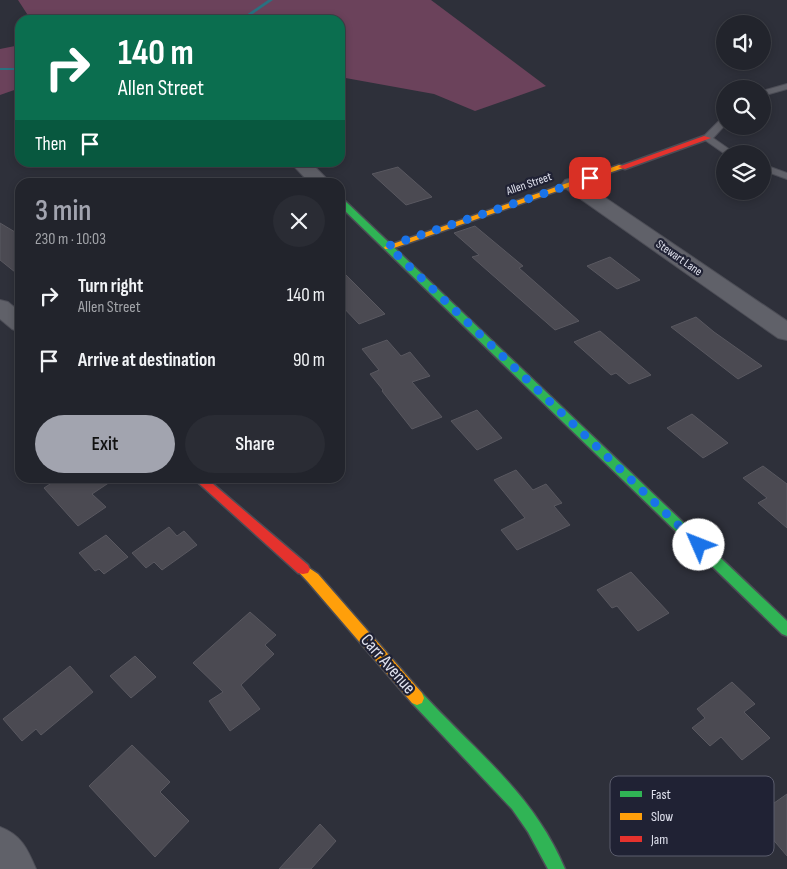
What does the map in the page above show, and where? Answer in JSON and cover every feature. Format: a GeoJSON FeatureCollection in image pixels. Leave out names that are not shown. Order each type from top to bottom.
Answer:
{"type":"FeatureCollection","features":[{"type":"Feature","properties":{"kind":"street","name":"Allen Street"},"geometry":{"type":"LineString","coordinates":[[388,246],[707,138]]}},
{"type":"Feature","properties":{"kind":"street"},"geometry":{"type":"LineString","coordinates":[[304,167],[316,178]]}},
{"type":"Feature","properties":{"kind":"street","name":"Stewart Lane"},"geometry":{"type":"LineString","coordinates":[[572,184],[787,332]]}},
{"type":"Feature","properties":{"kind":"street"},"geometry":{"type":"LineString","coordinates":[[345,206],[787,630]]}},
{"type":"Feature","properties":{"kind":"street"},"geometry":{"type":"LineString","coordinates":[[0,307],[15,320]]}},
{"type":"Feature","properties":{"kind":"street","name":"Carr Avenue"},"geometry":{"type":"LineString","coordinates":[[204,483],[313,578],[437,721],[492,774],[519,805],[541,838],[558,869]]}},
{"type":"Feature","properties":{"kind":"street"},"geometry":{"type":"LineString","coordinates":[[0,847],[16,869]]}},
{"type":"Feature","properties":{"kind":"lane"},"geometry":{"type":"LineString","coordinates":[[771,91],[787,86]]}},
{"type":"Feature","properties":{"kind":"lane"},"geometry":{"type":"LineString","coordinates":[[716,129],[707,138],[718,145]]}},
{"type":"Feature","properties":{"kind":"lane"},"geometry":{"type":"LineString","coordinates":[[771,170],[787,176]]}},
{"type":"Feature","properties":{"kind":"shaded area"},"geometry":{"type":"Polygon","coordinates":[[[18,0],[431,0],[546,86],[475,111],[434,94],[345,78],[345,15],[28,15],[18,0]]]}},
{"type":"Feature","properties":{"kind":"shaded area"},"geometry":{"type":"Polygon","coordinates":[[[15,46],[15,90],[0,95],[0,49],[15,46]]]}},
{"type":"Feature","properties":{"kind":"building"},"geometry":{"type":"Polygon","coordinates":[[[398,167],[432,197],[406,205],[372,174],[398,167]]]}},
{"type":"Feature","properties":{"kind":"building"},"geometry":{"type":"Polygon","coordinates":[[[0,223],[15,232],[15,272],[0,260],[0,223]]]}},
{"type":"Feature","properties":{"kind":"building"},"geometry":{"type":"Polygon","coordinates":[[[475,226],[523,266],[519,268],[579,321],[555,330],[472,257],[479,255],[454,233],[475,226]]]}},
{"type":"Feature","properties":{"kind":"building"},"geometry":{"type":"Polygon","coordinates":[[[610,257],[640,280],[617,289],[587,266],[610,257]]]}},
{"type":"Feature","properties":{"kind":"building"},"geometry":{"type":"Polygon","coordinates":[[[345,274],[385,314],[359,324],[345,309],[345,274]]]}},
{"type":"Feature","properties":{"kind":"building"},"geometry":{"type":"Polygon","coordinates":[[[696,317],[762,366],[738,379],[671,327],[696,317]]]}},
{"type":"Feature","properties":{"kind":"building"},"geometry":{"type":"Polygon","coordinates":[[[600,331],[651,375],[629,384],[616,373],[611,375],[574,342],[600,331]]]}},
{"type":"Feature","properties":{"kind":"building"},"geometry":{"type":"Polygon","coordinates":[[[387,340],[401,356],[410,352],[430,376],[412,382],[442,417],[412,429],[382,391],[370,374],[379,370],[362,349],[387,340]]]}},
{"type":"Feature","properties":{"kind":"building"},"geometry":{"type":"Polygon","coordinates":[[[477,410],[502,438],[477,450],[451,421],[477,410]]]}},
{"type":"Feature","properties":{"kind":"building"},"geometry":{"type":"Polygon","coordinates":[[[692,414],[728,443],[703,458],[667,428],[692,414]]]}},
{"type":"Feature","properties":{"kind":"building"},"geometry":{"type":"Polygon","coordinates":[[[763,466],[787,484],[787,528],[758,503],[767,498],[743,478],[763,466]]]}},
{"type":"Feature","properties":{"kind":"building"},"geometry":{"type":"Polygon","coordinates":[[[516,470],[533,490],[546,484],[562,503],[554,506],[570,525],[517,550],[501,530],[525,518],[494,480],[516,470]]]}},
{"type":"Feature","properties":{"kind":"building"},"geometry":{"type":"Polygon","coordinates":[[[52,483],[108,483],[92,494],[106,507],[78,526],[44,488],[52,483]]]}},
{"type":"Feature","properties":{"kind":"building"},"geometry":{"type":"Polygon","coordinates":[[[169,527],[177,536],[184,531],[197,545],[162,570],[154,562],[146,568],[132,553],[169,527]]]}},
{"type":"Feature","properties":{"kind":"building"},"geometry":{"type":"Polygon","coordinates":[[[106,535],[128,557],[104,574],[99,569],[95,571],[79,553],[106,535]]]}},
{"type":"Feature","properties":{"kind":"building"},"geometry":{"type":"Polygon","coordinates":[[[631,572],[669,613],[638,631],[617,606],[612,608],[597,590],[631,572]]]}},
{"type":"Feature","properties":{"kind":"building"},"geometry":{"type":"Polygon","coordinates":[[[250,612],[276,635],[265,645],[274,654],[241,685],[260,709],[230,731],[209,701],[223,692],[193,663],[250,612]]]}},
{"type":"Feature","properties":{"kind":"building"},"geometry":{"type":"Polygon","coordinates":[[[135,656],[156,677],[131,698],[110,676],[135,656]]]}},
{"type":"Feature","properties":{"kind":"building"},"geometry":{"type":"Polygon","coordinates":[[[70,666],[93,692],[41,735],[36,729],[22,741],[3,719],[70,666]]]}},
{"type":"Feature","properties":{"kind":"building"},"geometry":{"type":"Polygon","coordinates":[[[732,682],[755,704],[744,712],[770,738],[742,760],[721,737],[710,746],[692,728],[705,718],[697,709],[732,682]]]}},
{"type":"Feature","properties":{"kind":"building"},"geometry":{"type":"Polygon","coordinates":[[[132,745],[170,782],[160,792],[189,821],[155,857],[89,786],[132,745]]]}},
{"type":"Feature","properties":{"kind":"building"},"geometry":{"type":"Polygon","coordinates":[[[787,794],[787,856],[774,841],[774,803],[787,794]]]}},
{"type":"Feature","properties":{"kind":"building"},"geometry":{"type":"Polygon","coordinates":[[[320,824],[336,841],[311,869],[279,869],[320,824]]]}},
{"type":"Feature","properties":{"kind":"waterway"},"geometry":{"type":"LineString","coordinates":[[248,15],[271,0]]}},
{"type":"Feature","properties":{"kind":"waterway"},"geometry":{"type":"LineString","coordinates":[[0,69],[15,69]]}},
{"type":"Feature","properties":{"kind":"traffic: fast"},"geometry":{"type":"LineString","coordinates":[[345,206],[787,630]]}},
{"type":"Feature","properties":{"kind":"traffic: fast"},"geometry":{"type":"LineString","coordinates":[[417,698],[518,803],[544,843],[557,869]]}},
{"type":"Feature","properties":{"kind":"traffic: slow"},"geometry":{"type":"LineString","coordinates":[[388,247],[622,167]]}},
{"type":"Feature","properties":{"kind":"traffic: slow"},"geometry":{"type":"LineString","coordinates":[[303,569],[313,578],[417,698]]}},
{"type":"Feature","properties":{"kind":"traffic: jam"},"geometry":{"type":"LineString","coordinates":[[622,167],[707,138]]}},
{"type":"Feature","properties":{"kind":"traffic: jam"},"geometry":{"type":"LineString","coordinates":[[205,483],[303,569]]}},
{"type":"Feature","properties":{"kind":"route"},"geometry":{"type":"LineString","coordinates":[[590,178],[388,246],[699,545]]}}]}
